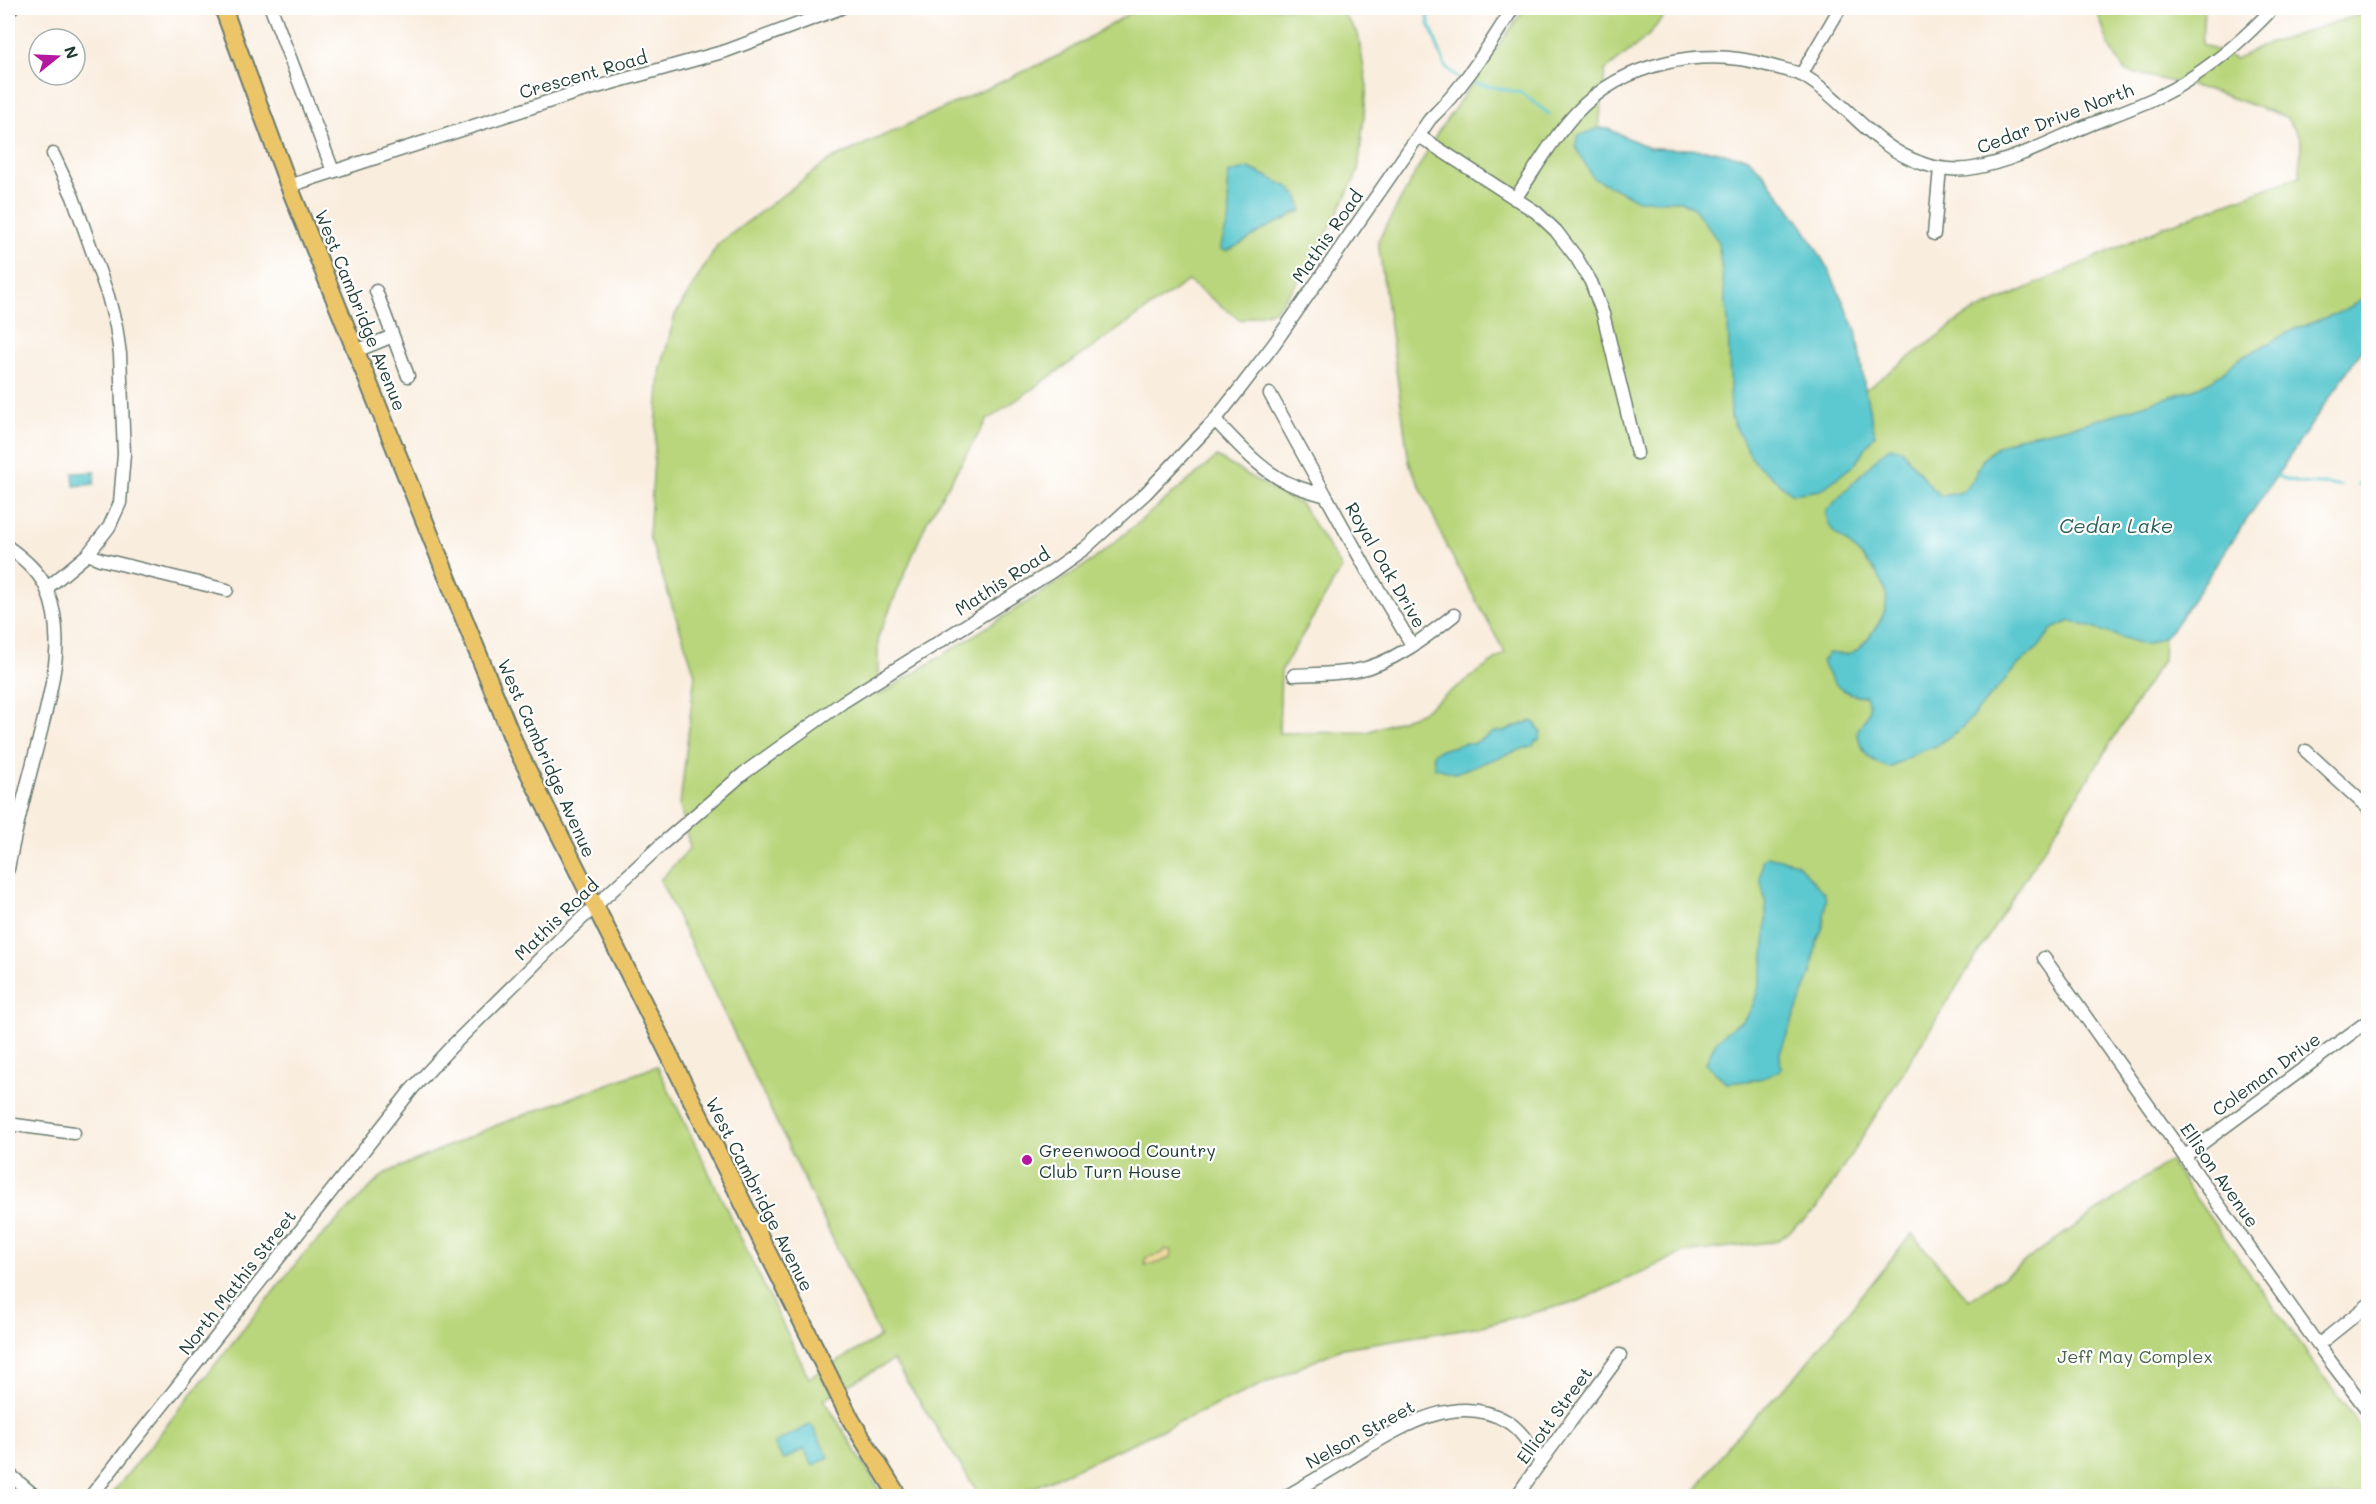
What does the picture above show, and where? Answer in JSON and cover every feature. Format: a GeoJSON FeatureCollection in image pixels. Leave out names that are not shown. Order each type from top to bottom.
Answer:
{"type":"FeatureCollection","features":[{"type":"Feature","properties":{"kind":"main road","name":"West Cambridge Avenue"},"geometry":{"type":"LineString","coordinates":[[223,8],[289,186],[516,747],[594,908],[851,1420],[898,1497]]}},
{"type":"Feature","properties":{"kind":"street"},"geometry":{"type":"LineString","coordinates":[[271,8],[333,171]]}},
{"type":"Feature","properties":{"kind":"street","name":"Crescent Road"},"geometry":{"type":"LineString","coordinates":[[289,186],[572,94],[726,51],[841,8]]}},
{"type":"Feature","properties":{"kind":"street","name":"Mathis Road"},"geometry":{"type":"LineString","coordinates":[[412,1089],[452,1046],[594,908],[704,806],[785,741],[843,702],[1048,574],[1085,548],[1146,493],[1215,420],[1274,344],[1430,119],[1451,100],[1513,8]]}},
{"type":"Feature","properties":{"kind":"street"},"geometry":{"type":"LineString","coordinates":[[1801,75],[1840,8]]}},
{"type":"Feature","properties":{"kind":"street","name":"Cedar Drive North"},"geometry":{"type":"LineString","coordinates":[[1515,199],[1576,113],[1605,90],[1638,72],[1677,60],[1717,57],[1761,63],[1801,75],[1827,94],[1890,149],[1923,164],[1940,168],[1972,168],[2001,162],[2146,102],[2189,80],[2238,44],[2273,8]]}},
{"type":"Feature","properties":{"kind":"street"},"geometry":{"type":"LineString","coordinates":[[1419,136],[1536,213],[1556,231],[1576,257],[1591,282],[1603,314],[1637,453]]}},
{"type":"Feature","properties":{"kind":"street"},"geometry":{"type":"LineString","coordinates":[[46,588],[88,554],[109,527],[117,511],[122,492],[124,454],[120,354],[116,326],[108,296],[73,197],[53,154]]}},
{"type":"Feature","properties":{"kind":"street"},"geometry":{"type":"LineString","coordinates":[[1934,234],[1940,168]]}},
{"type":"Feature","properties":{"kind":"street"},"geometry":{"type":"LineString","coordinates":[[376,291],[408,376]]}},
{"type":"Feature","properties":{"kind":"street"},"geometry":{"type":"LineString","coordinates":[[356,351],[393,336]]}},
{"type":"Feature","properties":{"kind":"street"},"geometry":{"type":"LineString","coordinates":[[1270,394],[1326,496]]}},
{"type":"Feature","properties":{"kind":"street","name":"Royal Oak Drive"},"geometry":{"type":"LineString","coordinates":[[1215,420],[1262,465],[1280,478],[1326,496],[1412,645]]}},
{"type":"Feature","properties":{"kind":"street"},"geometry":{"type":"LineString","coordinates":[[8,547],[35,570],[46,588],[56,622],[56,661],[8,869]]}},
{"type":"Feature","properties":{"kind":"street"},"geometry":{"type":"LineString","coordinates":[[88,554],[100,559],[227,590]]}},
{"type":"Feature","properties":{"kind":"street"},"geometry":{"type":"LineString","coordinates":[[1294,675],[1354,670],[1383,662],[1412,645],[1454,615]]}},
{"type":"Feature","properties":{"kind":"street"},"geometry":{"type":"LineString","coordinates":[[2306,751],[2368,808]]}},
{"type":"Feature","properties":{"kind":"street","name":"Ellison Avenue"},"geometry":{"type":"LineString","coordinates":[[2044,958],[2318,1345],[2368,1411]]}},
{"type":"Feature","properties":{"kind":"street","name":"Coleman Drive"},"geometry":{"type":"LineString","coordinates":[[2185,1156],[2368,1021]]}},
{"type":"Feature","properties":{"kind":"street","name":"North Mathis Street"},"geometry":{"type":"LineString","coordinates":[[91,1497],[412,1089]]}},
{"type":"Feature","properties":{"kind":"street"},"geometry":{"type":"LineString","coordinates":[[8,1124],[74,1133]]}},
{"type":"Feature","properties":{"kind":"street"},"geometry":{"type":"LineString","coordinates":[[2318,1345],[2368,1305]]}},
{"type":"Feature","properties":{"kind":"street","name":"Elliott Street"},"geometry":{"type":"LineString","coordinates":[[1517,1497],[1620,1355]]}},
{"type":"Feature","properties":{"kind":"street","name":"Nelson Street"},"geometry":{"type":"LineString","coordinates":[[1287,1497],[1399,1429],[1438,1413],[1471,1411],[1500,1418],[1521,1434],[1541,1461]]}},
{"type":"Feature","properties":{"kind":"street"},"geometry":{"type":"LineString","coordinates":[[8,1473],[35,1497]]}},
{"type":"Feature","properties":{"kind":"green space"},"geometry":{"type":"Polygon","coordinates":[[[1138,8],[1339,8],[1358,34],[1367,87],[1358,172],[1309,269],[1275,310],[1240,320],[1188,281],[986,421],[927,521],[878,637],[878,696],[1092,561],[1217,457],[1301,504],[1342,568],[1281,671],[1279,733],[1367,732],[1420,713],[1505,653],[1449,551],[1409,462],[1378,241],[1438,132],[1525,8],[1670,8],[1649,35],[1605,71],[1599,128],[1608,129],[1650,148],[1708,150],[1748,158],[1764,174],[1804,228],[1829,271],[1856,330],[1865,390],[1965,316],[2163,227],[2300,176],[2301,139],[2286,117],[2209,90],[2125,71],[2110,48],[2096,8],[2204,8],[2202,44],[2236,59],[2261,46],[2368,12],[2368,341],[2173,628],[2164,637],[2163,660],[1816,1210],[1778,1241],[1683,1253],[1579,1301],[1481,1326],[1343,1348],[1015,1496],[980,1496],[893,1360],[824,1399],[883,1496],[110,1496],[302,1256],[384,1174],[497,1125],[657,1066],[809,1378],[880,1337],[660,880],[690,848],[680,805],[695,674],[649,536],[660,372],[675,315],[718,244],[828,161],[1062,54],[1138,8]]]}},
{"type":"Feature","properties":{"kind":"green space","name":"Jeff May Complex"},"geometry":{"type":"Polygon","coordinates":[[[2169,1161],[2368,1438],[2368,1496],[1692,1496],[1730,1442],[1795,1377],[1912,1234],[1969,1300],[2169,1161]]]}},
{"type":"Feature","properties":{"kind":"sand"},"geometry":{"type":"Polygon","coordinates":[[[1165,1249],[1172,1251],[1171,1257],[1159,1263],[1145,1265],[1145,1258],[1160,1254],[1165,1249]]]}},
{"type":"Feature","properties":{"kind":"water"},"geometry":{"type":"Polygon","coordinates":[[[1599,128],[1608,129],[1650,148],[1708,150],[1748,158],[1764,174],[1804,228],[1829,271],[1856,330],[1865,390],[1875,434],[1855,464],[1821,490],[1792,494],[1754,462],[1731,418],[1728,320],[1718,241],[1694,208],[1682,201],[1638,200],[1593,178],[1575,146],[1578,136],[1599,128]]]}},
{"type":"Feature","properties":{"kind":"water"},"geometry":{"type":"Polygon","coordinates":[[[1249,168],[1291,188],[1294,194],[1297,194],[1302,211],[1269,226],[1233,248],[1226,251],[1221,250],[1230,216],[1227,187],[1229,173],[1249,168]]]}},
{"type":"Feature","properties":{"kind":"water","name":"Cedar Lake"},"geometry":{"type":"Polygon","coordinates":[[[2368,296],[2368,341],[2173,628],[2164,637],[2145,645],[2071,621],[2052,629],[2039,647],[2018,665],[1963,727],[1936,746],[1914,754],[1890,768],[1877,763],[1868,756],[1861,746],[1857,732],[1869,711],[1868,701],[1865,696],[1850,693],[1837,686],[1828,675],[1822,661],[1829,653],[1847,654],[1863,644],[1883,616],[1886,593],[1875,572],[1865,560],[1831,528],[1826,511],[1883,452],[1890,447],[1901,449],[1932,488],[1942,496],[1962,492],[1973,479],[1983,459],[1997,447],[2019,437],[2083,424],[2194,389],[2213,380],[2237,360],[2295,329],[2343,311],[2368,296]]]}},
{"type":"Feature","properties":{"kind":"water"},"geometry":{"type":"Polygon","coordinates":[[[95,472],[94,484],[74,486],[73,473],[95,472]]]}},
{"type":"Feature","properties":{"kind":"water"},"geometry":{"type":"Polygon","coordinates":[[[1531,721],[1541,732],[1539,740],[1535,741],[1534,745],[1455,773],[1435,768],[1433,754],[1437,751],[1466,743],[1473,744],[1495,732],[1531,721]]]}},
{"type":"Feature","properties":{"kind":"water"},"geometry":{"type":"Polygon","coordinates":[[[1767,856],[1797,863],[1824,893],[1826,900],[1823,927],[1817,941],[1811,973],[1780,1053],[1781,1069],[1762,1078],[1727,1083],[1706,1064],[1718,1040],[1746,1017],[1756,995],[1765,950],[1765,902],[1760,876],[1762,860],[1767,856]]]}},
{"type":"Feature","properties":{"kind":"water"},"geometry":{"type":"Polygon","coordinates":[[[811,1424],[829,1457],[813,1466],[804,1449],[783,1460],[774,1443],[811,1424]]]}},
{"type":"Feature","properties":{"kind":"waterway"},"geometry":{"type":"LineString","coordinates":[[1427,8],[1429,23],[1445,66],[1459,79]]}},
{"type":"Feature","properties":{"kind":"waterway"},"geometry":{"type":"LineString","coordinates":[[1474,83],[1522,93],[1549,114]]}},
{"type":"Feature","properties":{"kind":"waterway"},"geometry":{"type":"LineString","coordinates":[[2276,476],[2299,483],[2340,485]]}},
{"type":"Feature","properties":{"kind":"waterway"},"geometry":{"type":"LineString","coordinates":[[2358,484],[2368,484]]}},
{"type":"Feature","properties":{"kind":"place","name":"Greenwood Country Club Turn House"},"geometry":{"type":"Point","coordinates":[1027,1160]}}]}
